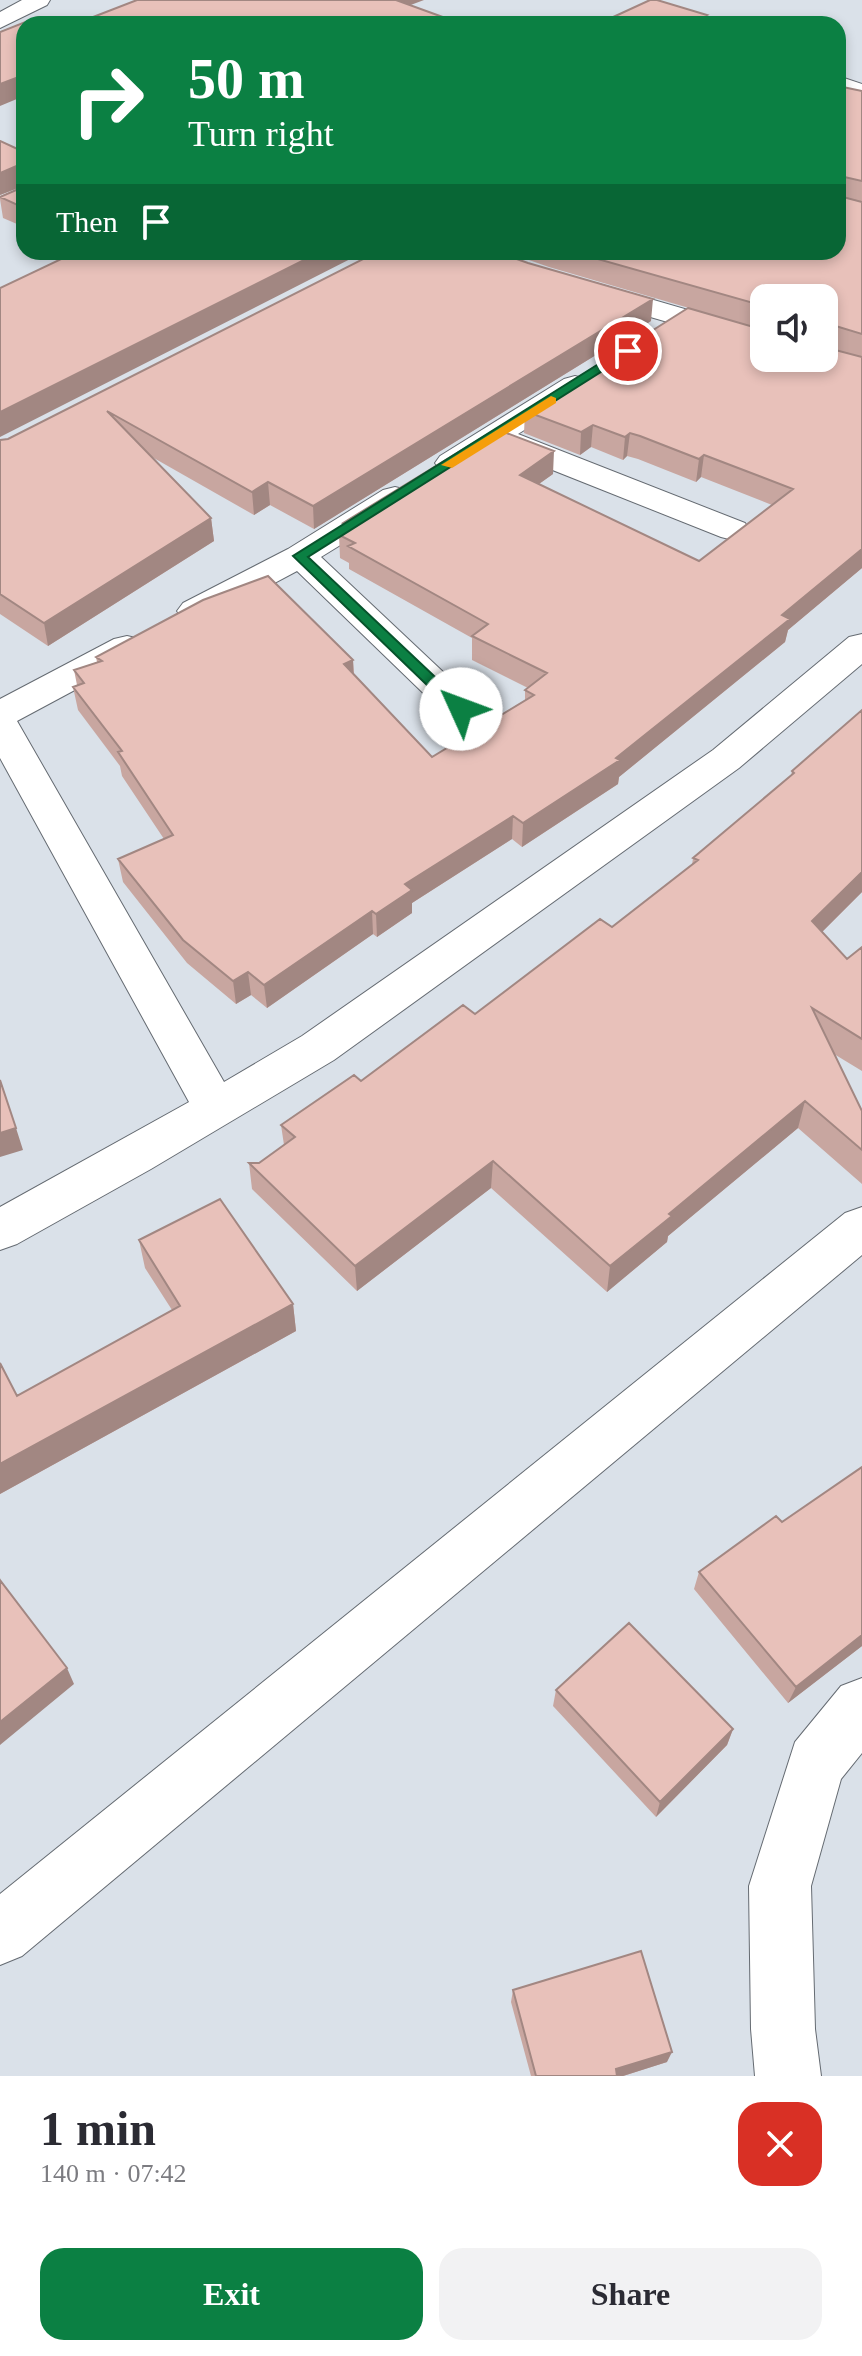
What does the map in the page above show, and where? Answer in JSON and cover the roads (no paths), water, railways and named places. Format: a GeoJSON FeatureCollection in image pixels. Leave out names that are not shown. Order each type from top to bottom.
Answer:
{"type":"FeatureCollection","features":[{"type":"Feature","properties":{"kind":"street"},"geometry":{"type":"LineString","coordinates":[[0,21],[39,0]]}},
{"type":"Feature","properties":{"kind":"street"},"geometry":{"type":"LineString","coordinates":[[567,284],[750,337]]}},
{"type":"Feature","properties":{"kind":"street"},"geometry":{"type":"LineString","coordinates":[[642,342],[682,317]]}},
{"type":"Feature","properties":{"kind":"street"},"geometry":{"type":"LineString","coordinates":[[0,714],[300,556],[601,368]]}},
{"type":"Feature","properties":{"kind":"street"},"geometry":{"type":"LineString","coordinates":[[494,436],[733,530]]}},
{"type":"Feature","properties":{"kind":"street"},"geometry":{"type":"LineString","coordinates":[[300,556],[461,709]]}},
{"type":"Feature","properties":{"kind":"street"},"geometry":{"type":"LineString","coordinates":[[0,1230],[135,1156],[318,1048],[726,759],[862,645]]}},
{"type":"Feature","properties":{"kind":"street"},"geometry":{"type":"LineString","coordinates":[[0,724],[215,1107]]}},
{"type":"Feature","properties":{"kind":"street"},"geometry":{"type":"LineString","coordinates":[[0,1934],[862,1227]]}},
{"type":"Feature","properties":{"kind":"street"},"geometry":{"type":"LineString","coordinates":[[788,2076],[783,2029],[780,1886],[816,1763],[862,1707]]}}]}
